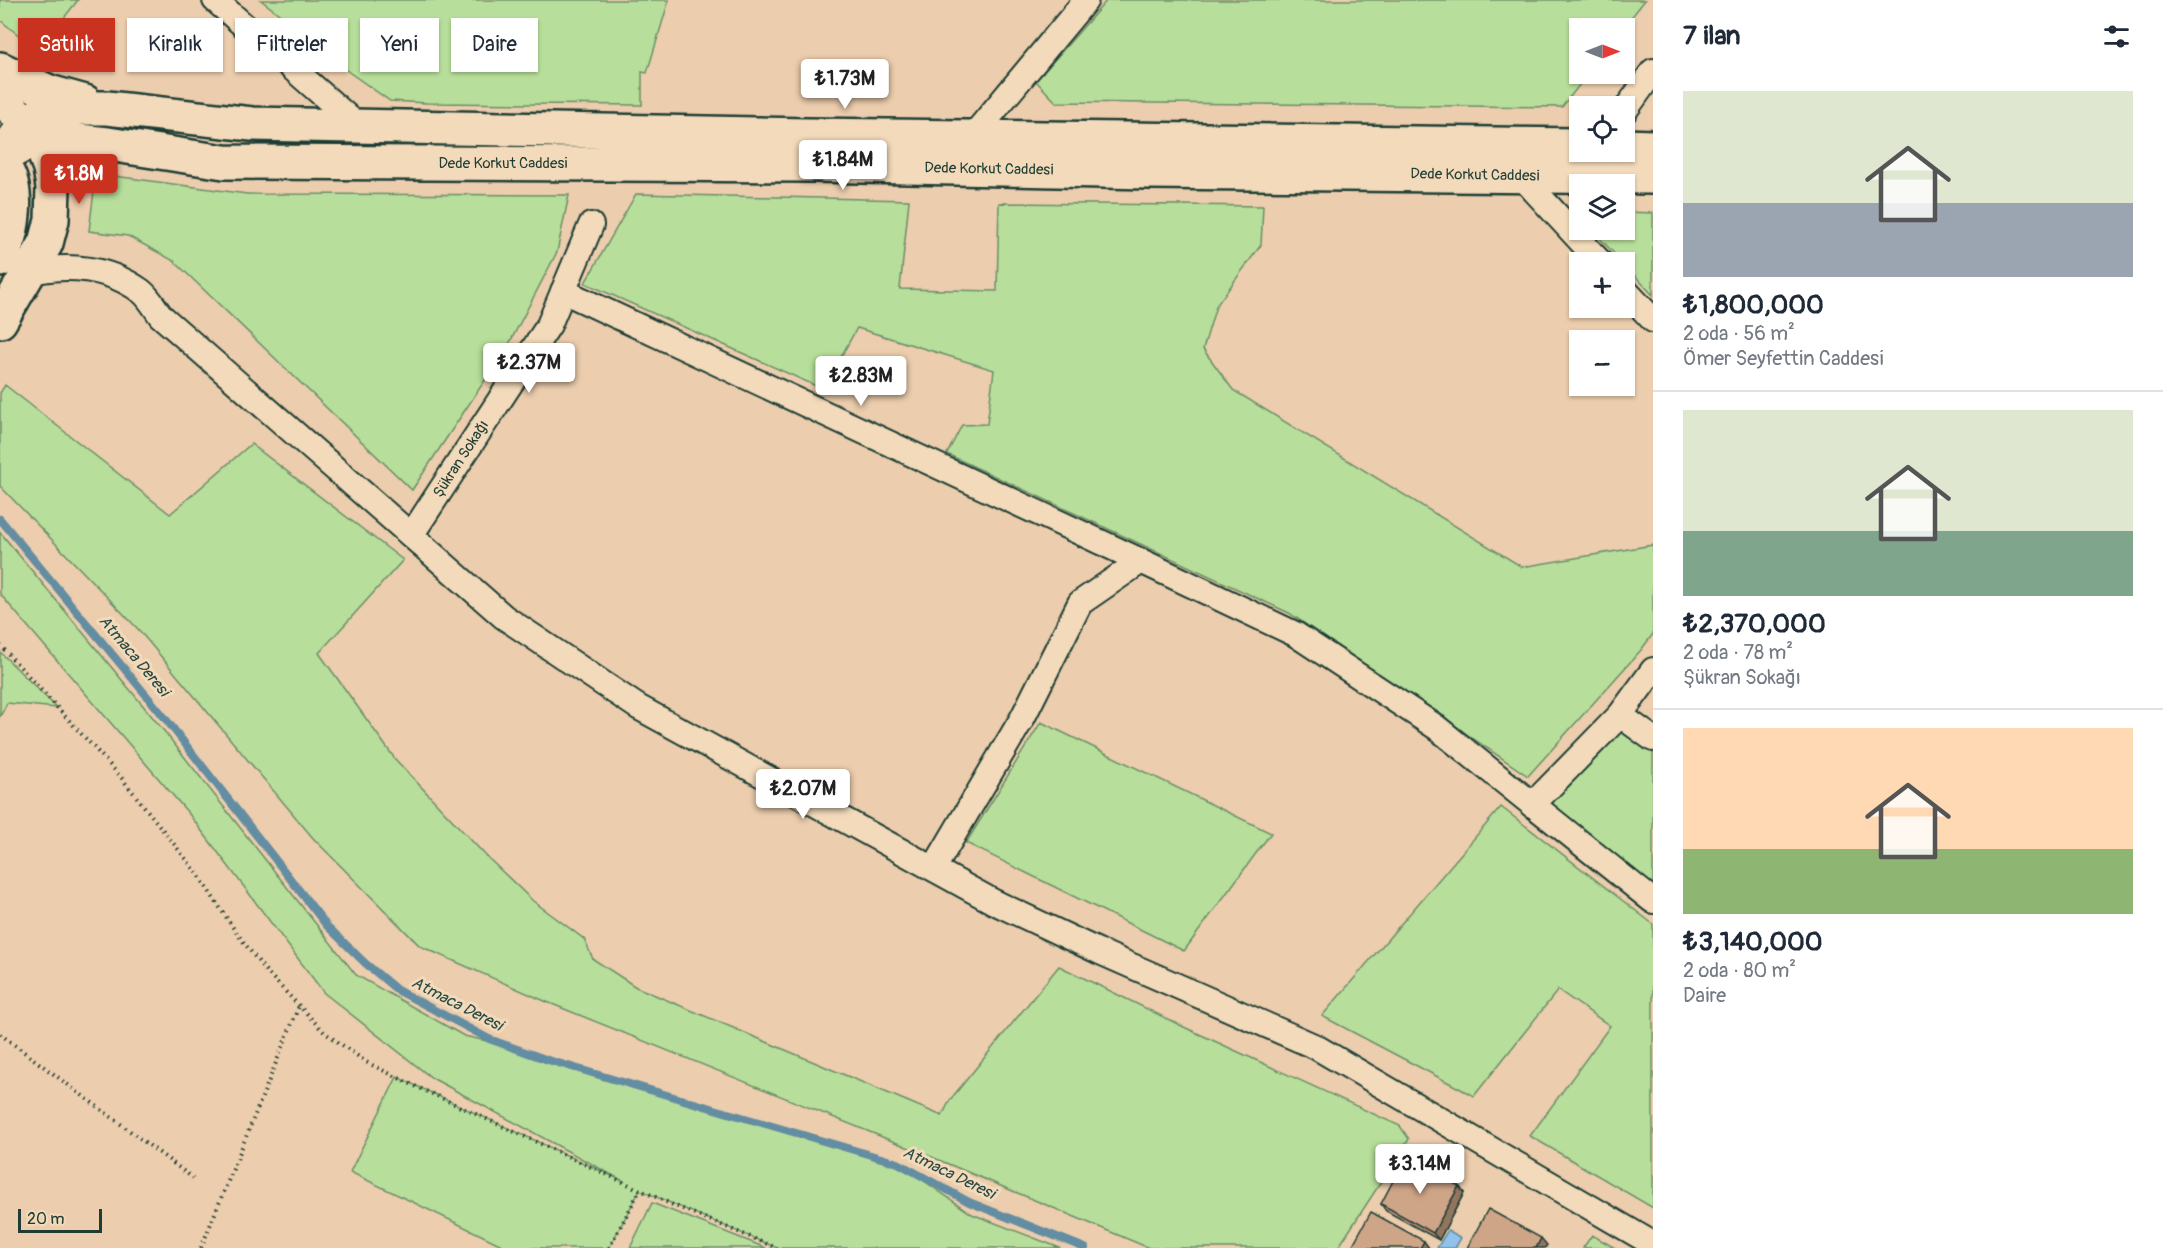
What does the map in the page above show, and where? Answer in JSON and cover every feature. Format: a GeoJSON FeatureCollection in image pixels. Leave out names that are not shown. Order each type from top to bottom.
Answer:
{"type":"FeatureCollection","features":[{"type":"Feature","properties":{"kind":"street"},"geometry":{"type":"LineString","coordinates":[[215,0],[358,126]]}},
{"type":"Feature","properties":{"kind":"street"},"geometry":{"type":"LineString","coordinates":[[973,136],[1086,0]]}},
{"type":"Feature","properties":{"kind":"street"},"geometry":{"type":"LineString","coordinates":[[0,69],[49,92],[107,108]]}},
{"type":"Feature","properties":{"kind":"street"},"geometry":{"type":"LineString","coordinates":[[1635,96],[1653,71]]}},
{"type":"Feature","properties":{"kind":"street"},"geometry":{"type":"LineString","coordinates":[[0,96],[31,131],[50,168],[53,187],[52,220],[46,243],[0,321]]}},
{"type":"Feature","properties":{"kind":"street"},"geometry":{"type":"LineString","coordinates":[[0,260],[11,227],[14,203],[11,180],[0,159],[31,131],[40,114],[61,108],[107,108]]}},
{"type":"Feature","properties":{"kind":"street","name":"Dede Korkut Caddesi"},"geometry":{"type":"LineString","coordinates":[[107,108],[252,124],[1569,145]]}},
{"type":"Feature","properties":{"kind":"street","name":"Dede Korkut Caddesi"},"geometry":{"type":"LineString","coordinates":[[31,131],[224,162],[790,165],[1149,172],[1653,177]]}},
{"type":"Feature","properties":{"kind":"street"},"geometry":{"type":"LineString","coordinates":[[1635,146],[1653,147]]}},
{"type":"Feature","properties":{"kind":"street"},"geometry":{"type":"LineString","coordinates":[[1521,176],[1591,252]]}},
{"type":"Feature","properties":{"kind":"street","name":"Şükran Sokağı"},"geometry":{"type":"LineString","coordinates":[[411,534],[549,325],[591,225]]}},
{"type":"Feature","properties":{"kind":"street"},"geometry":{"type":"LineString","coordinates":[[30,272],[73,267],[101,272],[142,292],[161,316],[504,617],[638,707],[994,902],[1100,952],[1316,1047],[1653,1244]]}},
{"type":"Feature","properties":{"kind":"street"},"geometry":{"type":"LineString","coordinates":[[563,291],[1295,634],[1436,727],[1653,901]]}},
{"type":"Feature","properties":{"kind":"street"},"geometry":{"type":"LineString","coordinates":[[1635,301],[1653,320]]}},
{"type":"Feature","properties":{"kind":"street"},"geometry":{"type":"LineString","coordinates":[[934,868],[1023,717],[1080,603],[1142,561]]}},
{"type":"Feature","properties":{"kind":"street"},"geometry":{"type":"LineString","coordinates":[[1533,804],[1620,714],[1653,670]]}},
{"type":"Feature","properties":{"kind":"street"},"geometry":{"type":"LineString","coordinates":[[1620,714],[1653,739]]}},
{"type":"Feature","properties":{"kind":"path"},"geometry":{"type":"LineString","coordinates":[[0,645],[120,776],[197,873],[264,969],[324,1032],[366,1062],[640,1190],[777,1248]]}},
{"type":"Feature","properties":{"kind":"path"},"geometry":{"type":"LineString","coordinates":[[201,1248],[299,1005]]}},
{"type":"Feature","properties":{"kind":"path"},"geometry":{"type":"LineString","coordinates":[[0,1034],[193,1178]]}},
{"type":"Feature","properties":{"kind":"path"},"geometry":{"type":"LineString","coordinates":[[609,1248],[640,1190]]}},
{"type":"Feature","properties":{"kind":"green space"},"geometry":{"type":"Polygon","coordinates":[[[0,0],[78,0],[64,18],[18,18],[18,35],[0,20],[0,0]]]}},
{"type":"Feature","properties":{"kind":"green space"},"geometry":{"type":"Polygon","coordinates":[[[261,0],[669,0],[647,73],[642,72],[642,105],[390,101],[348,71],[348,18],[284,18],[261,0]]]}},
{"type":"Feature","properties":{"kind":"green space"},"geometry":{"type":"Polygon","coordinates":[[[1107,0],[1645,0],[1631,18],[1569,18],[1569,84],[1580,84],[1562,107],[1056,102],[1036,81],[1107,0]]]}},
{"type":"Feature","properties":{"kind":"green space"},"geometry":{"type":"Polygon","coordinates":[[[114,176],[247,194],[569,195],[557,252],[509,344],[412,490],[174,261],[128,236],[89,231],[94,191],[114,176]]]}},
{"type":"Feature","properties":{"kind":"green space"},"geometry":{"type":"Polygon","coordinates":[[[636,194],[909,200],[900,289],[997,291],[999,203],[1263,206],[1261,245],[1216,306],[1203,349],[1233,390],[1522,567],[1653,545],[1653,634],[1528,776],[1289,613],[947,454],[962,425],[987,424],[994,370],[857,328],[823,389],[585,283],[636,194]]]}},
{"type":"Feature","properties":{"kind":"green space"},"geometry":{"type":"Polygon","coordinates":[[[1635,212],[1653,213],[1653,295],[1635,276],[1635,252],[1613,252],[1601,240],[1635,240],[1635,212]]]}},
{"type":"Feature","properties":{"kind":"green space"},"geometry":{"type":"Polygon","coordinates":[[[5,385],[170,514],[251,444],[403,560],[319,653],[395,759],[486,856],[533,901],[584,939],[593,959],[636,987],[942,1116],[950,1100],[1059,966],[1186,1028],[1400,1126],[1409,1139],[1338,1248],[1149,1248],[922,1153],[547,1002],[420,946],[313,838],[138,629],[0,486],[0,393],[5,385]]]}},
{"type":"Feature","properties":{"kind":"green space"},"geometry":{"type":"Polygon","coordinates":[[[0,532],[164,731],[356,975],[464,1036],[501,1044],[898,1163],[972,1214],[1060,1248],[777,1248],[640,1190],[609,1248],[508,1248],[350,1172],[397,1077],[625,1182],[432,1078],[324,993],[189,814],[0,594],[0,532]]]}},
{"type":"Feature","properties":{"kind":"green space"},"geometry":{"type":"Polygon","coordinates":[[[0,652],[57,708],[7,703],[0,717],[0,652]]]}},
{"type":"Feature","properties":{"kind":"green space"},"geometry":{"type":"Polygon","coordinates":[[[1620,715],[1653,739],[1653,901],[1533,805],[1620,715]]]}},
{"type":"Feature","properties":{"kind":"green space"},"geometry":{"type":"Polygon","coordinates":[[[1041,722],[1271,833],[1184,951],[966,843],[1041,722]]]}},
{"type":"Feature","properties":{"kind":"green space"},"geometry":{"type":"Polygon","coordinates":[[[1501,807],[1653,924],[1653,1208],[1530,1136],[1610,1026],[1558,990],[1474,1096],[1322,1016],[1501,807]]]}},
{"type":"Feature","properties":{"kind":"green space"},"geometry":{"type":"Polygon","coordinates":[[[652,1203],[766,1248],[630,1248],[652,1203]]]}},
{"type":"Feature","properties":{"kind":"green space"},"geometry":{"type":"Polygon","coordinates":[[[1592,1235],[1615,1248],[1583,1248],[1592,1235]]]}},
{"type":"Feature","properties":{"kind":"water"},"geometry":{"type":"Polygon","coordinates":[[[1448,1230],[1461,1238],[1455,1248],[1437,1248],[1448,1230]]]}},
{"type":"Feature","properties":{"kind":"building"},"geometry":{"type":"Polygon","coordinates":[[[1406,1156],[1459,1186],[1433,1233],[1381,1204],[1406,1156]]]}},
{"type":"Feature","properties":{"kind":"building"},"geometry":{"type":"Polygon","coordinates":[[[1488,1209],[1541,1238],[1536,1248],[1467,1248],[1488,1209]]]}},
{"type":"Feature","properties":{"kind":"building"},"geometry":{"type":"Polygon","coordinates":[[[1371,1212],[1424,1241],[1420,1248],[1351,1248],[1371,1212]]]}},
{"type":"Feature","properties":{"kind":"waterway","name":"Atmaca Deresi"},"geometry":{"type":"LineString","coordinates":[[0,519],[161,713],[327,926],[397,990],[489,1039],[548,1060],[898,1163],[969,1202],[1085,1248]]}}]}
